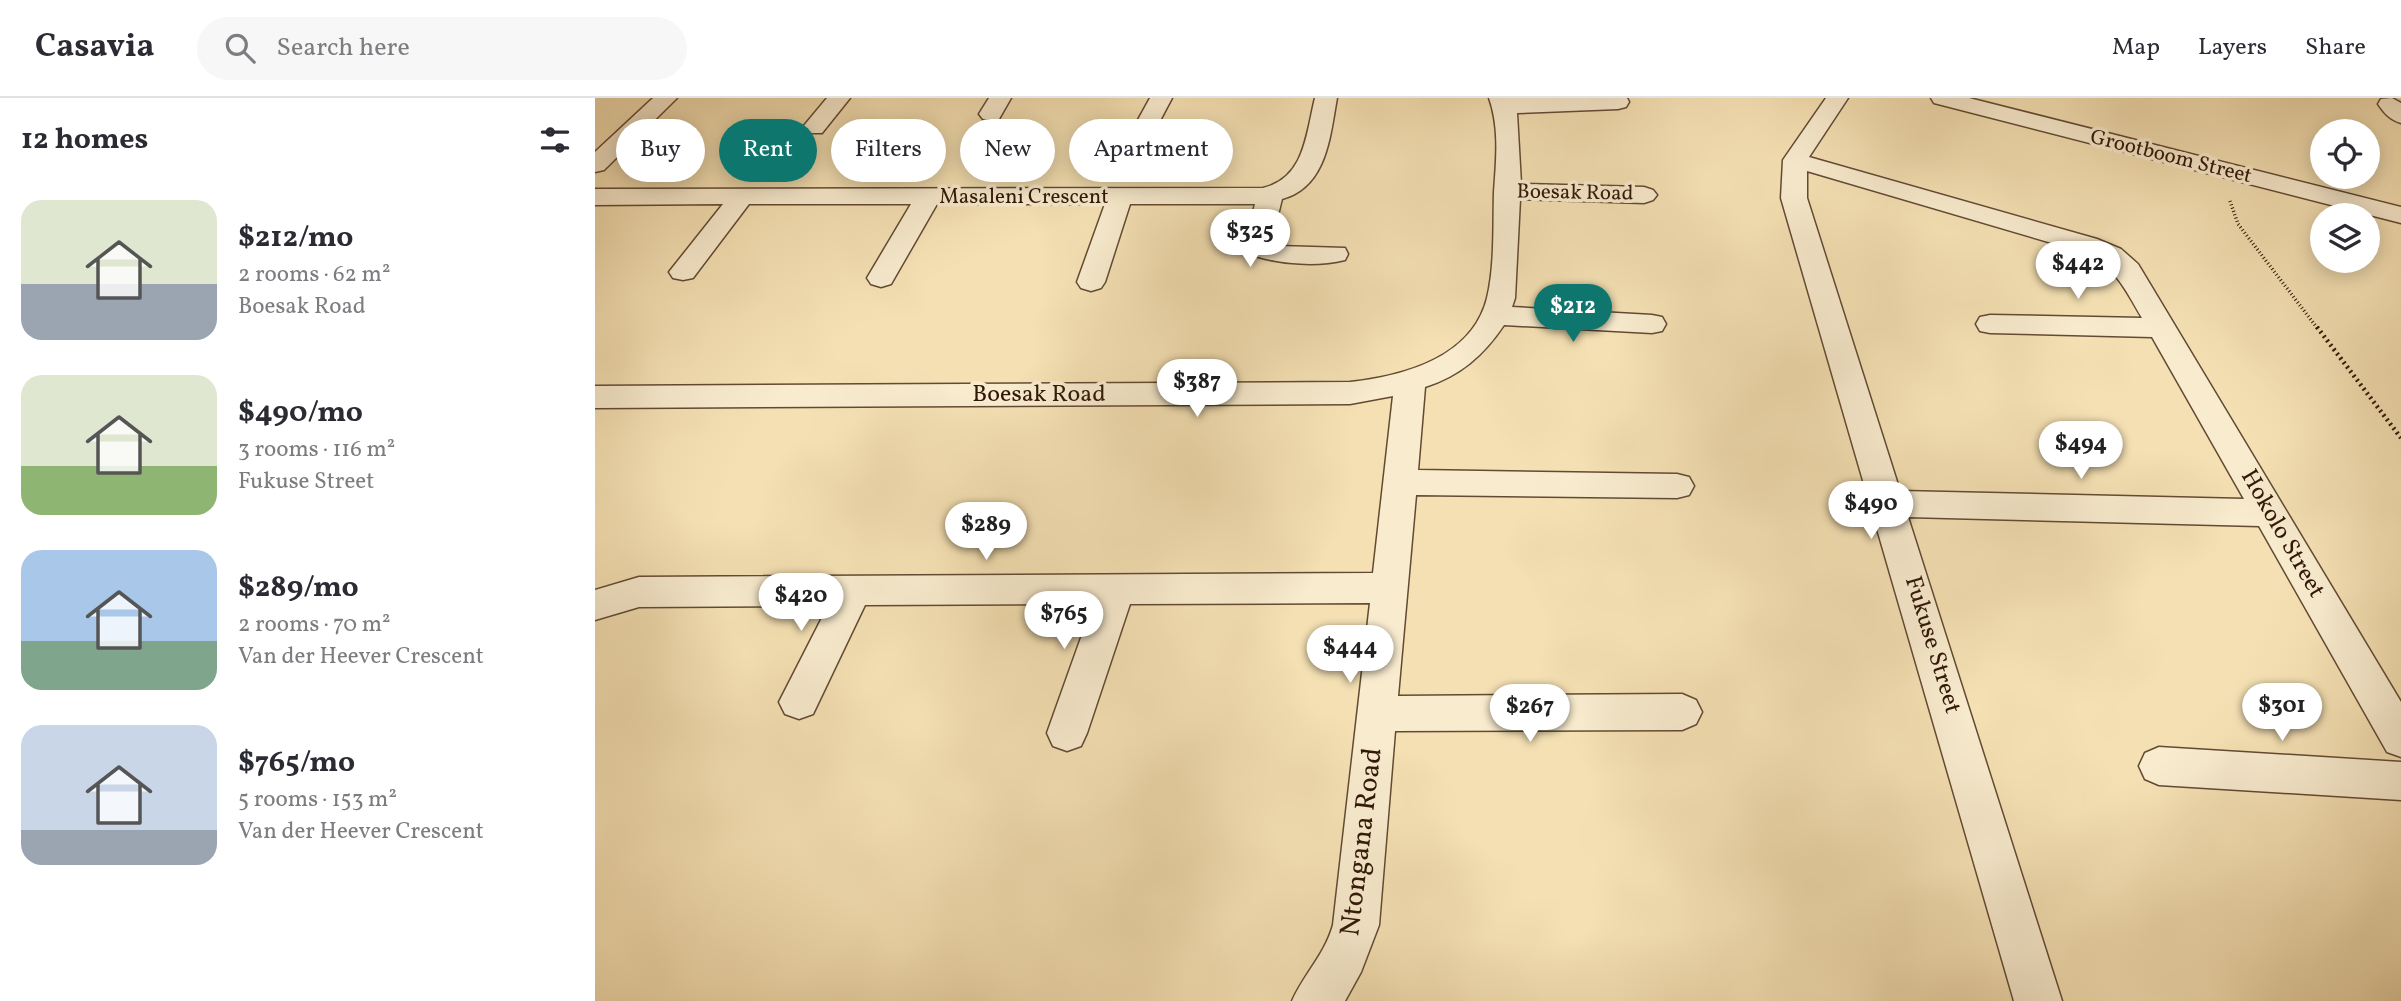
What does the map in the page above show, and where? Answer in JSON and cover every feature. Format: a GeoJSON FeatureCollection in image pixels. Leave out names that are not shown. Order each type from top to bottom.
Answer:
{"type":"FeatureCollection","features":[{"type":"Feature","properties":{"kind":"street"},"geometry":{"type":"LineString","coordinates":[[595,165],[666,98]]}},
{"type":"Feature","properties":{"kind":"street"},"geometry":{"type":"LineString","coordinates":[[817,124],[839,98]]}},
{"type":"Feature","properties":{"kind":"street"},"geometry":{"type":"LineString","coordinates":[[1150,119],[1161,98]]}},
{"type":"Feature","properties":{"kind":"street","name":"Masaleni Crescent"},"geometry":{"type":"LineString","coordinates":[[595,198],[1270,195],[1289,189],[1305,177],[1326,98]]}},
{"type":"Feature","properties":{"kind":"street"},"geometry":{"type":"LineString","coordinates":[[1795,160],[1837,98]]}},
{"type":"Feature","properties":{"kind":"street","name":"Grootboom Street"},"geometry":{"type":"LineString","coordinates":[[1942,98],[2401,215]]}},
{"type":"Feature","properties":{"kind":"street","name":"Boesak Road"},"geometry":{"type":"LineString","coordinates":[[595,397],[1350,393],[1410,382],[1461,357],[1489,330],[1496,315],[1501,298],[1510,149],[1503,103],[1618,102]]}},
{"type":"Feature","properties":{"kind":"street","name":"Hokolo Street"},"geometry":{"type":"LineString","coordinates":[[1795,160],[2100,250],[2128,270],[2401,739]]}},
{"type":"Feature","properties":{"kind":"street","name":"Fukuse Street"},"geometry":{"type":"LineString","coordinates":[[1795,160],[1794,198],[2038,1001]]}},
{"type":"Feature","properties":{"kind":"street","name":"Boesak Road"},"geometry":{"type":"LineString","coordinates":[[1506,191],[1644,195]]}},
{"type":"Feature","properties":{"kind":"street"},"geometry":{"type":"LineString","coordinates":[[1270,195],[1259,239],[1264,250],[1277,254],[1335,254]]}},
{"type":"Feature","properties":{"kind":"street","name":"Masaleni Crescent"},"geometry":{"type":"LineString","coordinates":[[1091,282],[1120,196]]}},
{"type":"Feature","properties":{"kind":"street","name":"Masaleni Crescent"},"geometry":{"type":"LineString","coordinates":[[881,278],[928,197]]}},
{"type":"Feature","properties":{"kind":"street"},"geometry":{"type":"LineString","coordinates":[[683,272],[741,198]]}},
{"type":"Feature","properties":{"kind":"street"},"geometry":{"type":"LineString","coordinates":[[1496,315],[1652,324]]}},
{"type":"Feature","properties":{"kind":"street"},"geometry":{"type":"LineString","coordinates":[[1990,324],[2164,328]]}},
{"type":"Feature","properties":{"kind":"street","name":"Ntongana Road"},"geometry":{"type":"LineString","coordinates":[[1316,1001],[1333,982],[1348,955],[1356,925],[1410,382]]}},
{"type":"Feature","properties":{"kind":"street"},"geometry":{"type":"LineString","coordinates":[[1400,482],[1677,486]]}},
{"type":"Feature","properties":{"kind":"street"},"geometry":{"type":"LineString","coordinates":[[1889,504],[2270,513]]}},
{"type":"Feature","properties":{"kind":"street"},"geometry":{"type":"LineString","coordinates":[[595,605],[639,592],[1389,587]]}},
{"type":"Feature","properties":{"kind":"street"},"geometry":{"type":"LineString","coordinates":[[1067,733],[1117,589]]}},
{"type":"Feature","properties":{"kind":"street"},"geometry":{"type":"LineString","coordinates":[[799,702],[855,591]]}},
{"type":"Feature","properties":{"kind":"street","name":"Ntongana Road"},"geometry":{"type":"LineString","coordinates":[[1377,714],[1682,712]]}},
{"type":"Feature","properties":{"kind":"street"},"geometry":{"type":"LineString","coordinates":[[2159,766],[2401,781]]}},
{"type":"Feature","properties":{"kind":"path"},"geometry":{"type":"LineString","coordinates":[[2220,170],[2238,224],[2401,438]]}}]}
